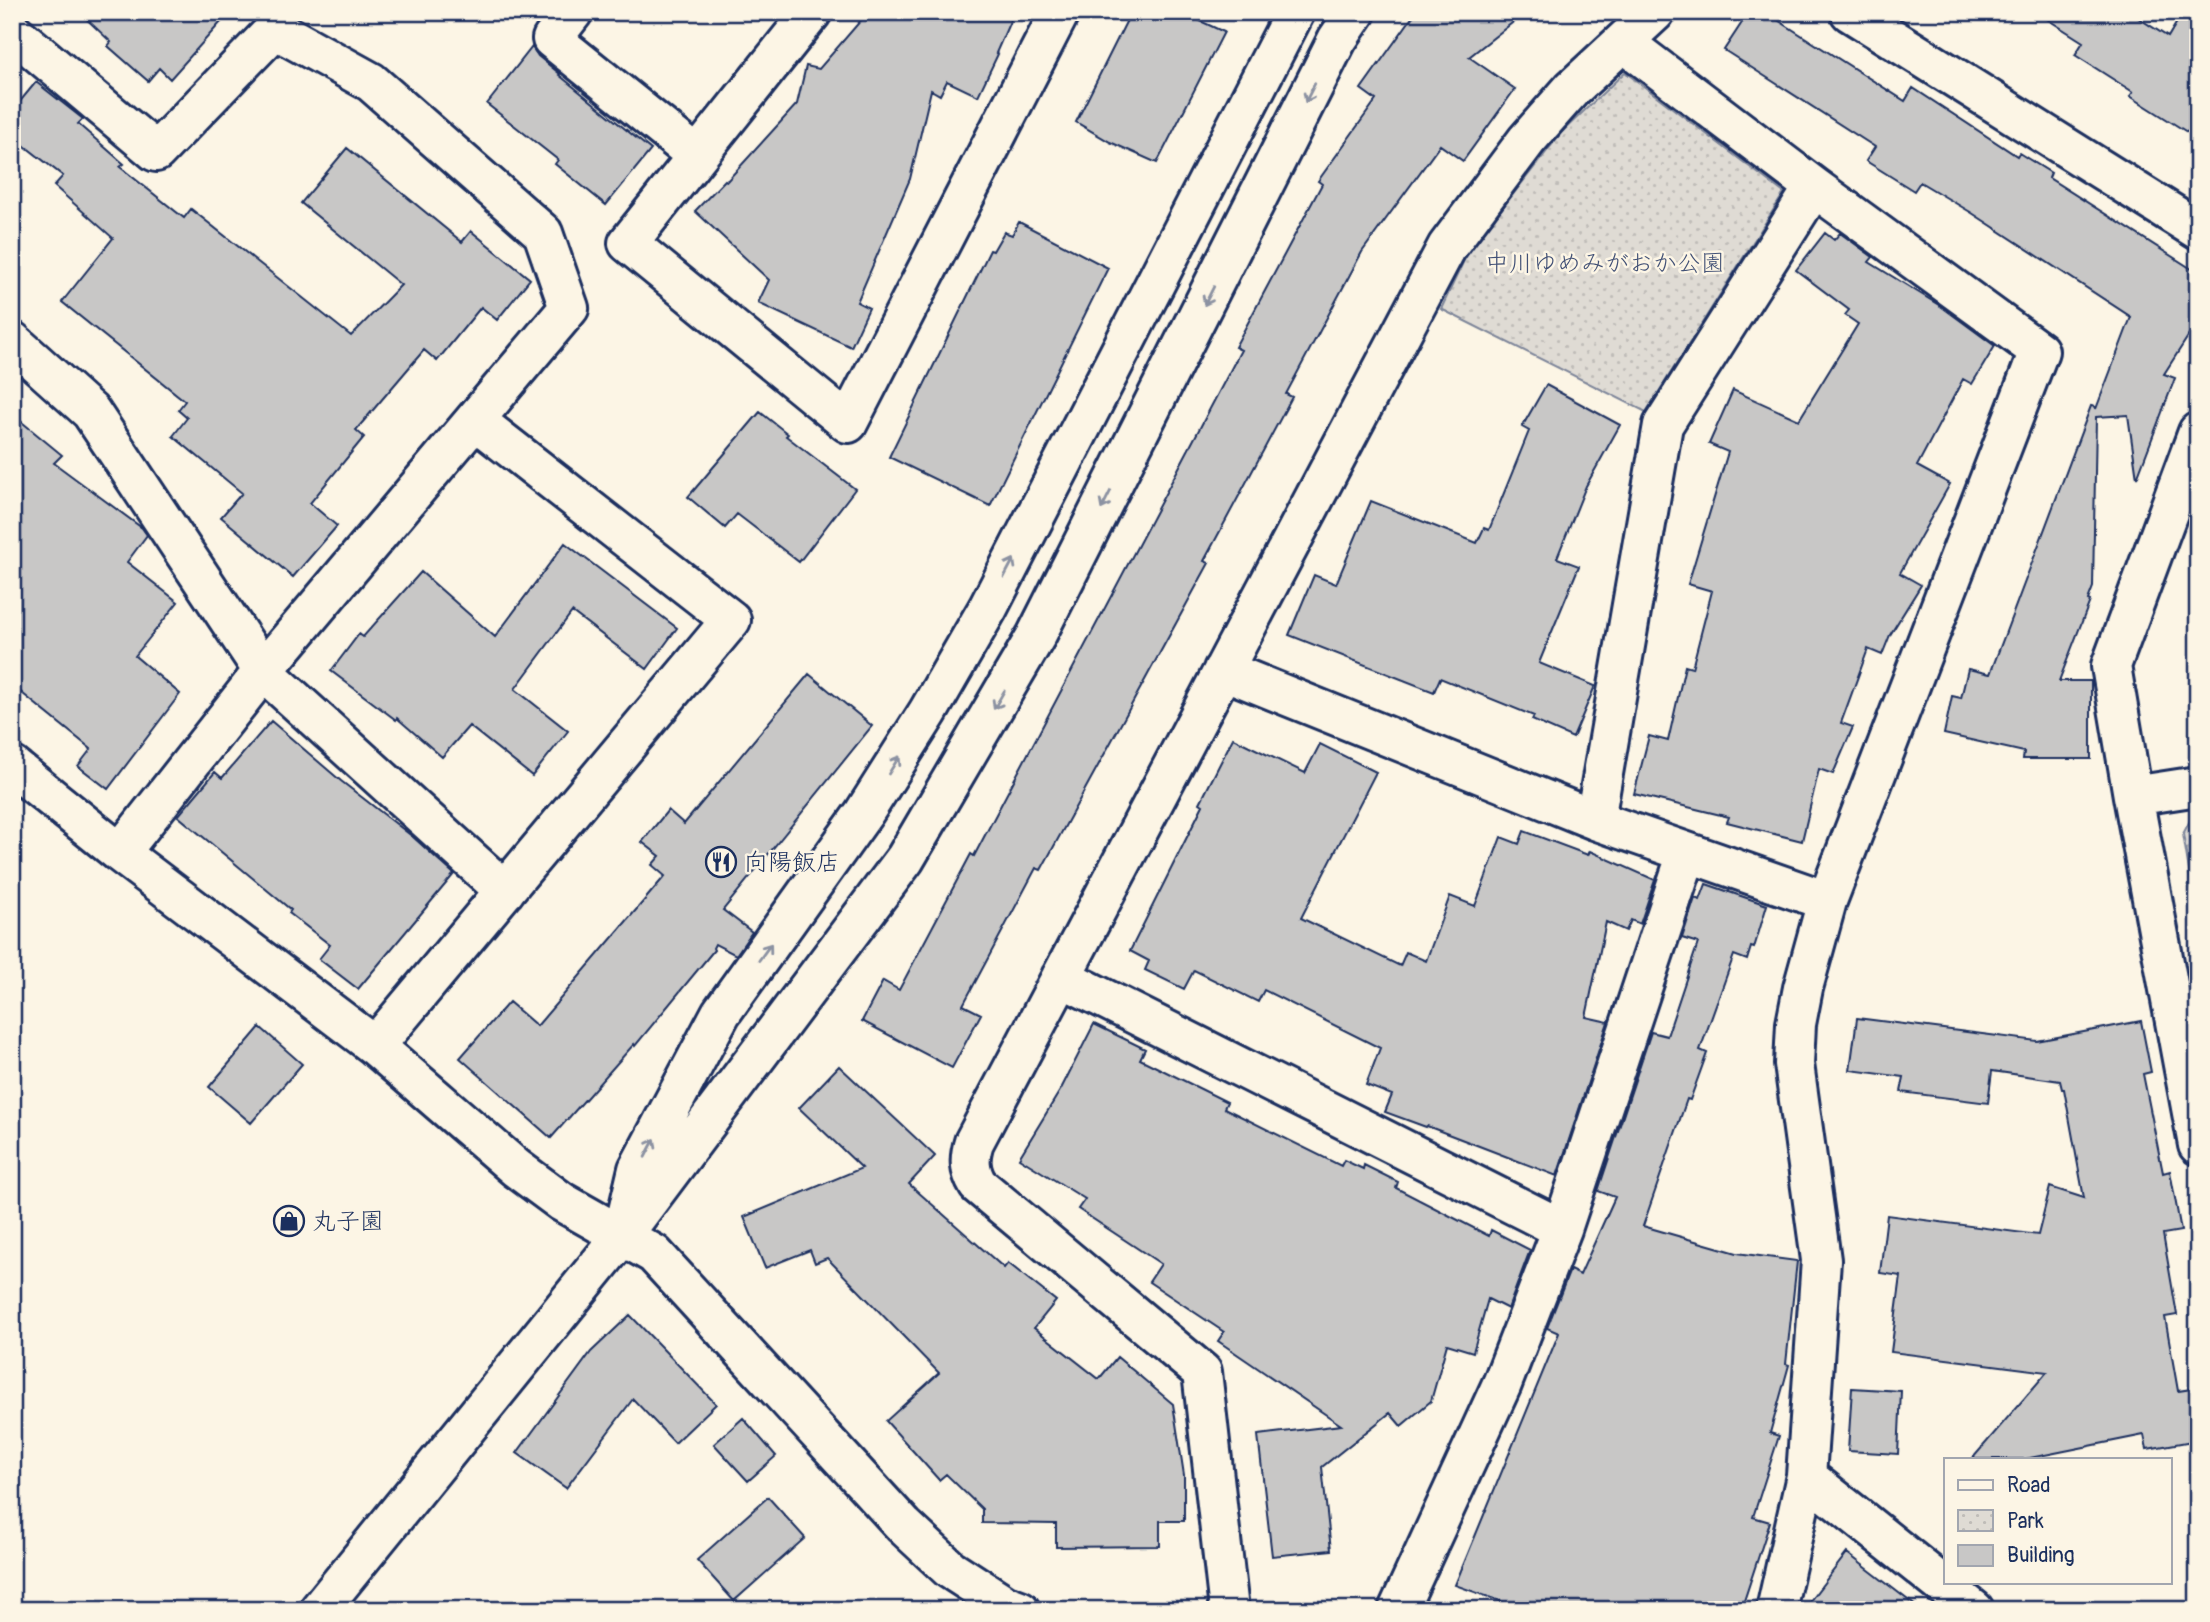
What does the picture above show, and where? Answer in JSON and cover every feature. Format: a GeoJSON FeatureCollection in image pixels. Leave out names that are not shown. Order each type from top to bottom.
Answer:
{"type":"FeatureCollection","features":[{"type":"Feature","properties":{"kind":"street"},"geometry":{"type":"LineString","coordinates":[[573,12],[552,39],[696,155]]}},
{"type":"Feature","properties":{"kind":"street"},"geometry":{"type":"LineString","coordinates":[[812,12],[628,243],[848,423],[1060,12]]}},
{"type":"Feature","properties":{"kind":"street"},"geometry":{"type":"LineString","coordinates":[[622,1236],[638,1169],[721,1013],[864,813],[928,712],[988,608],[1295,12]]}},
{"type":"Feature","properties":{"kind":"street"},"geometry":{"type":"LineString","coordinates":[[319,1610],[622,1236],[905,859],[1036,636],[1346,26],[1302,12]]}},
{"type":"Feature","properties":{"kind":"street"},"geometry":{"type":"LineString","coordinates":[[1229,1610],[1202,1372],[978,1185],[972,1175],[971,1153],[974,1142],[1447,247],[1527,140],[1572,89],[1655,12]]}},
{"type":"Feature","properties":{"kind":"street"},"geometry":{"type":"LineString","coordinates":[[1850,12],[2198,230]]}},
{"type":"Feature","properties":{"kind":"street"},"geometry":{"type":"LineString","coordinates":[[12,31],[156,152],[275,29],[371,82],[543,233],[569,308],[263,671],[120,853]]}},
{"type":"Feature","properties":{"kind":"street"},"geometry":{"type":"LineString","coordinates":[[1623,42],[2039,351],[1827,901],[1801,1000],[1796,1024],[1794,1064],[1821,1260],[1806,1476],[1776,1610]]}},
{"type":"Feature","properties":{"kind":"street"},"geometry":{"type":"LineString","coordinates":[[1595,820],[1663,425],[1815,187]]}},
{"type":"Feature","properties":{"kind":"street"},"geometry":{"type":"LineString","coordinates":[[12,341],[91,412],[263,671],[505,891]]}},
{"type":"Feature","properties":{"kind":"street"},"geometry":{"type":"LineString","coordinates":[[375,1046],[731,620],[475,421]]}},
{"type":"Feature","properties":{"kind":"street"},"geometry":{"type":"LineString","coordinates":[[2198,432],[2111,666],[2198,1144]]}},
{"type":"Feature","properties":{"kind":"street"},"geometry":{"type":"LineString","coordinates":[[1223,670],[1595,820],[1827,901]]}},
{"type":"Feature","properties":{"kind":"street"},"geometry":{"type":"LineString","coordinates":[[12,766],[120,853],[375,1046],[516,1168],[562,1202],[654,1254],[904,1526],[950,1569],[1004,1604],[1020,1610]]}},
{"type":"Feature","properties":{"kind":"street"},"geometry":{"type":"LineString","coordinates":[[2133,796],[2198,786]]}},
{"type":"Feature","properties":{"kind":"street"},"geometry":{"type":"LineString","coordinates":[[1398,1610],[1502,1384],[1562,1228],[1687,853]]}},
{"type":"Feature","properties":{"kind":"street"},"geometry":{"type":"LineString","coordinates":[[1061,977],[1562,1228]]}},
{"type":"Feature","properties":{"kind":"street"},"geometry":{"type":"LineString","coordinates":[[1806,1476],[1973,1610]]}},
{"type":"Feature","properties":{"kind":"green space","name":"中川ゆめみがおか公園"},"geometry":{"type":"Polygon","coordinates":[[[1625,72],[1784,193],[1646,412],[1441,309],[1468,252],[1562,132],[1625,72]]]}},
{"type":"Feature","properties":{"kind":"green space"},"geometry":{"type":"Polygon","coordinates":[[[2198,816],[2198,926],[2183,834],[2192,817],[2198,816]]]}},
{"type":"Feature","properties":{"kind":"building"},"geometry":{"type":"Polygon","coordinates":[[[79,12],[230,12],[170,79],[159,68],[148,81],[108,46],[111,42],[79,12]]]}},
{"type":"Feature","properties":{"kind":"building"},"geometry":{"type":"Polygon","coordinates":[[[868,12],[1014,12],[978,96],[947,81],[940,95],[931,90],[910,179],[857,302],[869,308],[851,347],[758,303],[769,280],[695,211],[727,181],[797,104],[806,66],[819,69],[868,12]]]}},
{"type":"Feature","properties":{"kind":"building"},"geometry":{"type":"Polygon","coordinates":[[[1131,12],[1181,12],[1224,32],[1157,163],[1110,142],[1076,122],[1131,12]]]}},
{"type":"Feature","properties":{"kind":"building"},"geometry":{"type":"Polygon","coordinates":[[[1416,12],[1526,12],[1469,57],[1515,89],[1463,161],[1440,145],[1362,252],[1286,394],[1292,397],[1204,561],[1209,563],[1041,870],[1036,868],[963,1005],[981,1014],[952,1068],[862,1021],[883,981],[899,990],[971,854],[974,856],[1241,350],[1235,347],[1322,184],[1318,181],[1376,100],[1361,89],[1416,12]]]}},
{"type":"Feature","properties":{"kind":"building"},"geometry":{"type":"Polygon","coordinates":[[[1749,12],[1765,12],[1905,101],[1913,88],[2017,156],[2019,153],[2051,173],[2049,178],[2198,273],[2198,321],[2164,374],[2175,378],[2137,478],[2128,415],[2096,417],[2093,587],[2059,681],[2091,681],[2091,759],[2023,759],[2024,752],[1944,734],[1952,696],[1961,698],[1968,669],[1990,674],[2091,406],[2096,409],[2131,317],[1920,182],[1914,191],[1866,161],[1875,147],[1724,50],[1749,12]]]}},
{"type":"Feature","properties":{"kind":"building"},"geometry":{"type":"Polygon","coordinates":[[[2036,12],[2129,12],[2168,37],[2183,12],[2198,12],[2198,139],[2130,96],[2133,92],[2075,55],[2083,42],[2036,12]]]}},
{"type":"Feature","properties":{"kind":"building"},"geometry":{"type":"Polygon","coordinates":[[[532,47],[559,75],[651,150],[606,205],[555,164],[558,160],[487,104],[532,47]]]}},
{"type":"Feature","properties":{"kind":"building"},"geometry":{"type":"Polygon","coordinates":[[[36,82],[83,119],[78,124],[124,164],[120,167],[184,218],[191,209],[351,336],[401,285],[301,203],[347,148],[462,242],[471,231],[530,279],[497,320],[481,307],[437,361],[424,350],[356,430],[364,437],[310,503],[337,526],[293,577],[221,517],[242,493],[173,436],[187,418],[178,410],[185,401],[62,302],[113,238],[54,186],[63,176],[12,136],[12,111],[36,82]]]}},
{"type":"Feature","properties":{"kind":"building"},"geometry":{"type":"Polygon","coordinates":[[[1019,222],[1108,268],[990,506],[889,457],[990,250],[993,251],[1004,232],[1012,235],[1019,222]]]}},
{"type":"Feature","properties":{"kind":"building"},"geometry":{"type":"Polygon","coordinates":[[[1825,233],[1834,240],[1840,233],[1873,257],[1869,262],[1942,307],[1995,346],[1972,384],[1963,379],[1917,466],[1950,484],[1900,573],[1921,585],[1890,635],[1882,655],[1868,649],[1841,723],[1853,727],[1833,774],[1819,769],[1802,841],[1727,822],[1729,817],[1634,794],[1649,736],[1668,741],[1685,666],[1692,668],[1712,591],[1688,584],[1728,452],[1709,444],[1733,390],[1799,420],[1858,324],[1845,315],[1849,310],[1796,270],[1825,233]]]}},
{"type":"Feature","properties":{"kind":"building"},"geometry":{"type":"Polygon","coordinates":[[[1546,385],[1620,425],[1586,486],[1557,558],[1579,566],[1539,663],[1595,686],[1573,738],[1532,720],[1534,716],[1440,678],[1434,692],[1289,635],[1314,575],[1336,584],[1371,501],[1477,543],[1484,528],[1489,530],[1529,431],[1522,427],[1546,385]]]}},
{"type":"Feature","properties":{"kind":"building"},"geometry":{"type":"Polygon","coordinates":[[[760,412],[788,434],[786,436],[855,489],[799,562],[737,514],[725,528],[688,497],[760,412]]]}},
{"type":"Feature","properties":{"kind":"building"},"geometry":{"type":"Polygon","coordinates":[[[12,414],[62,455],[54,463],[142,528],[147,535],[127,562],[178,602],[135,656],[180,694],[108,789],[78,766],[91,749],[12,685],[12,414]]]}},
{"type":"Feature","properties":{"kind":"building"},"geometry":{"type":"Polygon","coordinates":[[[565,543],[677,628],[647,669],[572,612],[515,689],[568,731],[532,776],[469,726],[442,757],[397,718],[396,720],[331,671],[359,634],[363,637],[421,572],[495,637],[565,543]]]}},
{"type":"Feature","properties":{"kind":"building"},"geometry":{"type":"Polygon","coordinates":[[[809,674],[872,726],[723,910],[752,932],[736,955],[715,944],[714,950],[635,1046],[634,1044],[551,1138],[460,1058],[509,1002],[537,1026],[665,876],[652,865],[660,856],[642,842],[668,810],[684,824],[809,674]]]}},
{"type":"Feature","properties":{"kind":"building"},"geometry":{"type":"Polygon","coordinates":[[[271,721],[454,874],[358,989],[319,959],[330,945],[289,913],[291,910],[178,816],[215,772],[222,778],[271,721]]]}},
{"type":"Feature","properties":{"kind":"building"},"geometry":{"type":"Polygon","coordinates":[[[1233,738],[1305,773],[1320,744],[1376,772],[1301,918],[1400,966],[1406,952],[1426,961],[1450,896],[1475,906],[1501,837],[1519,844],[1524,831],[1588,855],[1590,851],[1655,880],[1640,924],[1631,920],[1626,931],[1606,922],[1586,1017],[1608,1022],[1557,1176],[1385,1112],[1392,1095],[1366,1085],[1380,1048],[1264,990],[1258,1002],[1194,970],[1184,989],[1145,970],[1149,961],[1130,951],[1203,805],[1200,803],[1233,738]]]}},
{"type":"Feature","properties":{"kind":"building"},"geometry":{"type":"Polygon","coordinates":[[[1706,884],[1767,905],[1754,948],[1751,947],[1747,960],[1734,955],[1700,1050],[1707,1053],[1690,1100],[1687,1099],[1643,1226],[1737,1253],[1797,1261],[1786,1364],[1789,1365],[1770,1433],[1779,1436],[1753,1517],[1770,1522],[1741,1610],[1525,1610],[1455,1585],[1559,1333],[1547,1328],[1570,1270],[1580,1275],[1615,1197],[1598,1191],[1651,1032],[1667,1036],[1698,943],[1682,938],[1695,898],[1700,900],[1706,884]]]}},
{"type":"Feature","properties":{"kind":"building"},"geometry":{"type":"Polygon","coordinates":[[[1857,1018],[2037,1041],[2141,1021],[2151,1072],[2143,1074],[2163,1173],[2170,1171],[2181,1231],[2163,1234],[2177,1315],[2165,1317],[2178,1391],[2198,1388],[2198,1440],[2147,1449],[2144,1435],[2030,1458],[1973,1458],[2047,1372],[1891,1352],[1901,1276],[1880,1273],[1887,1215],[2038,1235],[2050,1187],[2084,1198],[2064,1089],[2060,1081],[1992,1071],[1988,1103],[1901,1092],[1904,1077],[1850,1070],[1857,1018]]]}},
{"type":"Feature","properties":{"kind":"building"},"geometry":{"type":"Polygon","coordinates":[[[1094,1024],[1145,1049],[1140,1059],[1227,1102],[1224,1108],[1341,1166],[1344,1160],[1363,1169],[1364,1165],[1398,1182],[1396,1188],[1489,1236],[1491,1230],[1530,1250],[1508,1309],[1488,1299],[1473,1352],[1447,1344],[1431,1401],[1401,1426],[1390,1413],[1322,1467],[1331,1550],[1272,1556],[1258,1435],[1341,1425],[1218,1341],[1224,1332],[1149,1282],[1161,1264],[1078,1209],[1085,1199],[1019,1158],[1061,1089],[1094,1024]]]}},
{"type":"Feature","properties":{"kind":"building"},"geometry":{"type":"Polygon","coordinates":[[[260,1027],[302,1064],[251,1123],[209,1087],[260,1027]]]}},
{"type":"Feature","properties":{"kind":"building"},"geometry":{"type":"Polygon","coordinates":[[[839,1066],[935,1156],[909,1184],[1004,1268],[1008,1263],[1056,1301],[1034,1328],[1099,1379],[1117,1357],[1173,1404],[1184,1475],[1184,1521],[1160,1521],[1160,1546],[1056,1547],[1056,1524],[982,1523],[982,1509],[946,1474],[939,1480],[886,1421],[939,1373],[827,1258],[815,1263],[810,1250],[765,1268],[744,1217],[862,1168],[799,1108],[839,1066]]]}},
{"type":"Feature","properties":{"kind":"building"},"geometry":{"type":"Polygon","coordinates":[[[630,1315],[716,1404],[675,1443],[633,1399],[566,1488],[517,1453],[591,1352],[630,1315]]]}},
{"type":"Feature","properties":{"kind":"building"},"geometry":{"type":"Polygon","coordinates":[[[1852,1388],[1901,1391],[1898,1454],[1848,1451],[1852,1388]]]}},
{"type":"Feature","properties":{"kind":"building"},"geometry":{"type":"Polygon","coordinates":[[[743,1418],[776,1456],[748,1481],[714,1444],[743,1418]]]}},
{"type":"Feature","properties":{"kind":"building"},"geometry":{"type":"Polygon","coordinates":[[[768,1497],[805,1538],[734,1601],[697,1560],[768,1497]]]}},
{"type":"Feature","properties":{"kind":"building"},"geometry":{"type":"Polygon","coordinates":[[[1847,1553],[1921,1610],[1803,1610],[1847,1553]]]}},
{"type":"Feature","properties":{"kind":"place","name":"向陽飯店"},"geometry":{"type":"Point","coordinates":[721,862]}},
{"type":"Feature","properties":{"kind":"place","name":"丸子園"},"geometry":{"type":"Point","coordinates":[289,1221]}}]}
